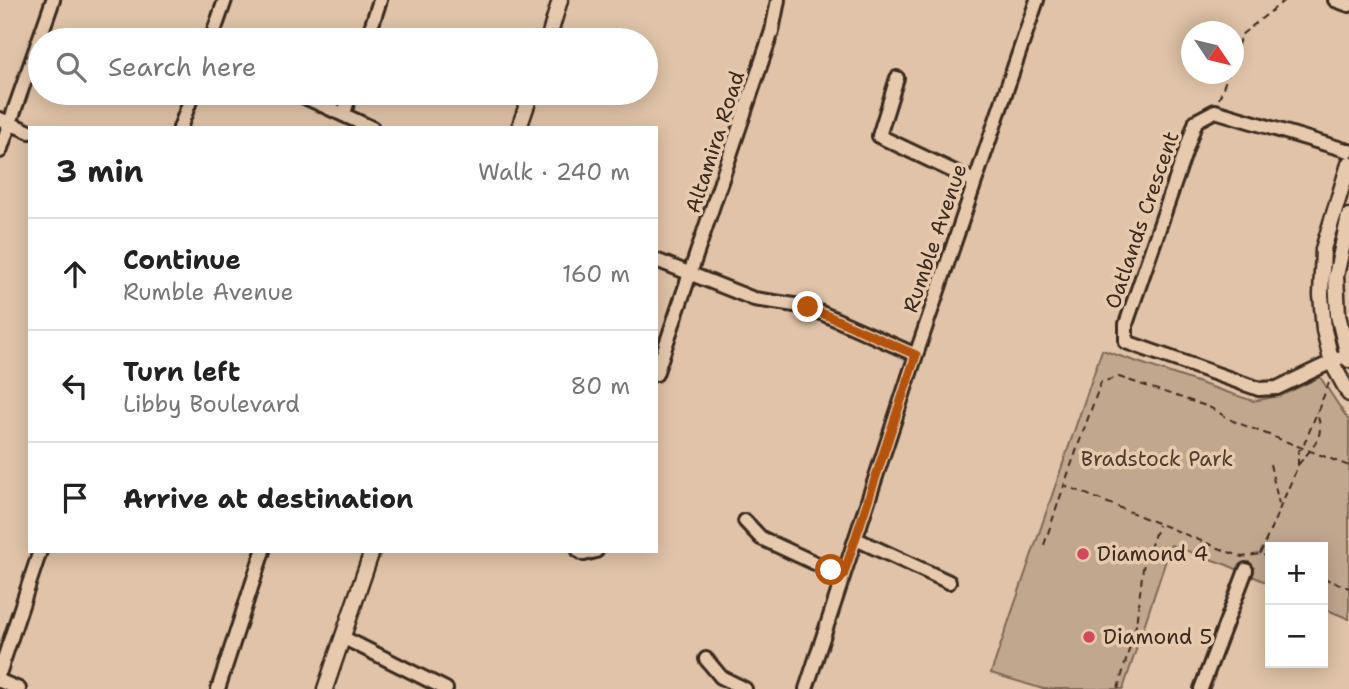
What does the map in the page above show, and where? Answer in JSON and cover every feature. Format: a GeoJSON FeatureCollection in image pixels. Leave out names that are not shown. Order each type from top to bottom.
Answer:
{"type":"FeatureCollection","features":[{"type":"Feature","properties":{"kind":"street"},"geometry":{"type":"LineString","coordinates":[[42,28],[53,0]]}},
{"type":"Feature","properties":{"kind":"street"},"geometry":{"type":"LineString","coordinates":[[215,28],[225,0]]}},
{"type":"Feature","properties":{"kind":"street"},"geometry":{"type":"LineString","coordinates":[[371,28],[380,0]]}},
{"type":"Feature","properties":{"kind":"street"},"geometry":{"type":"LineString","coordinates":[[552,28],[561,0]]}},
{"type":"Feature","properties":{"kind":"street","name":"Altamira Road"},"geometry":{"type":"LineString","coordinates":[[658,368],[772,31],[778,0]]}},
{"type":"Feature","properties":{"kind":"street","name":"Rumble Avenue"},"geometry":{"type":"LineString","coordinates":[[806,689],[974,181],[1037,0]]}},
{"type":"Feature","properties":{"kind":"street"},"geometry":{"type":"LineString","coordinates":[[1335,0],[1349,5]]}},
{"type":"Feature","properties":{"kind":"street"},"geometry":{"type":"LineString","coordinates":[[0,151],[5,121],[28,63]]}},
{"type":"Feature","properties":{"kind":"street"},"geometry":{"type":"LineString","coordinates":[[897,78],[879,136],[974,181]]}},
{"type":"Feature","properties":{"kind":"street"},"geometry":{"type":"LineString","coordinates":[[181,126],[189,105]]}},
{"type":"Feature","properties":{"kind":"street"},"geometry":{"type":"LineString","coordinates":[[323,105],[368,126]]}},
{"type":"Feature","properties":{"kind":"street"},"geometry":{"type":"LineString","coordinates":[[344,114],[347,105]]}},
{"type":"Feature","properties":{"kind":"street"},"geometry":{"type":"LineString","coordinates":[[520,126],[527,105]]}},
{"type":"Feature","properties":{"kind":"street"},"geometry":{"type":"LineString","coordinates":[[1215,111],[1349,151]]}},
{"type":"Feature","properties":{"kind":"street","name":"Oatlands Crescent"},"geometry":{"type":"LineString","coordinates":[[1215,111],[1196,121],[1126,324],[1126,342],[1259,389],[1277,388],[1348,357]]}},
{"type":"Feature","properties":{"kind":"street"},"geometry":{"type":"LineString","coordinates":[[5,121],[28,131]]}},
{"type":"Feature","properties":{"kind":"street"},"geometry":{"type":"LineString","coordinates":[[1349,164],[1323,249],[1321,295],[1324,330],[1332,363],[1349,394]]}},
{"type":"Feature","properties":{"kind":"street"},"geometry":{"type":"LineString","coordinates":[[1348,357],[1338,315],[1336,276],[1349,216]]}},
{"type":"Feature","properties":{"kind":"street"},"geometry":{"type":"LineString","coordinates":[[658,261],[754,299],[808,307],[916,355]]}},
{"type":"Feature","properties":{"kind":"street"},"geometry":{"type":"LineString","coordinates":[[746,521],[761,538],[843,576]]}},
{"type":"Feature","properties":{"kind":"street"},"geometry":{"type":"LineString","coordinates":[[856,539],[949,582]]}},
{"type":"Feature","properties":{"kind":"street"},"geometry":{"type":"LineString","coordinates":[[0,671],[39,553]]}},
{"type":"Feature","properties":{"kind":"street"},"geometry":{"type":"LineString","coordinates":[[218,689],[262,553]]}},
{"type":"Feature","properties":{"kind":"street"},"geometry":{"type":"LineString","coordinates":[[325,689],[371,553]]}},
{"type":"Feature","properties":{"kind":"street"},"geometry":{"type":"LineString","coordinates":[[1201,689],[1246,570]]}},
{"type":"Feature","properties":{"kind":"street"},"geometry":{"type":"LineString","coordinates":[[342,637],[446,689]]}},
{"type":"Feature","properties":{"kind":"street"},"geometry":{"type":"LineString","coordinates":[[706,659],[721,677],[745,689]]}},
{"type":"Feature","properties":{"kind":"street"},"geometry":{"type":"LineString","coordinates":[[0,681],[19,689]]}},
{"type":"Feature","properties":{"kind":"path"},"geometry":{"type":"LineString","coordinates":[[1244,33],[1285,0]]}},
{"type":"Feature","properties":{"kind":"path"},"geometry":{"type":"LineString","coordinates":[[1215,111],[1224,84]]}},
{"type":"Feature","properties":{"kind":"path"},"geometry":{"type":"LineString","coordinates":[[1044,545],[1101,382],[1119,377],[1209,407],[1233,421],[1349,466]]}},
{"type":"Feature","properties":{"kind":"path"},"geometry":{"type":"LineString","coordinates":[[1298,466],[1298,451],[1303,447],[1331,379]]}},
{"type":"Feature","properties":{"kind":"path"},"geometry":{"type":"LineString","coordinates":[[1260,554],[1298,466],[1320,437],[1320,421],[1316,412]]}},
{"type":"Feature","properties":{"kind":"path"},"geometry":{"type":"LineString","coordinates":[[1270,464],[1279,505]]}},
{"type":"Feature","properties":{"kind":"path"},"geometry":{"type":"LineString","coordinates":[[1064,485],[1226,551],[1242,556],[1265,555]]}},
{"type":"Feature","properties":{"kind":"path"},"geometry":{"type":"LineString","coordinates":[[1118,689],[1136,625],[1143,568],[1158,524]]}},
{"type":"Feature","properties":{"kind":"path"},"geometry":{"type":"LineString","coordinates":[[1328,580],[1349,589]]}},
{"type":"Feature","properties":{"kind":"green space","name":"Bradstock Park"},"geometry":{"type":"Polygon","coordinates":[[[1102,350],[1253,401],[1280,396],[1320,377],[1349,421],[1349,619],[1328,610],[1328,542],[1265,542],[1265,582],[1171,545],[1123,689],[1043,689],[991,673],[1102,350]]]}},
{"type":"Feature","properties":{"kind":"place","name":"Diamond 4"},"geometry":{"type":"Point","coordinates":[1083,554]}},
{"type":"Feature","properties":{"kind":"place","name":"Diamond 5"},"geometry":{"type":"Point","coordinates":[1089,637]}},
{"type":"Feature","properties":{"kind":"route"},"geometry":{"type":"LineString","coordinates":[[808,307],[916,355],[843,576],[831,570]]}}]}
